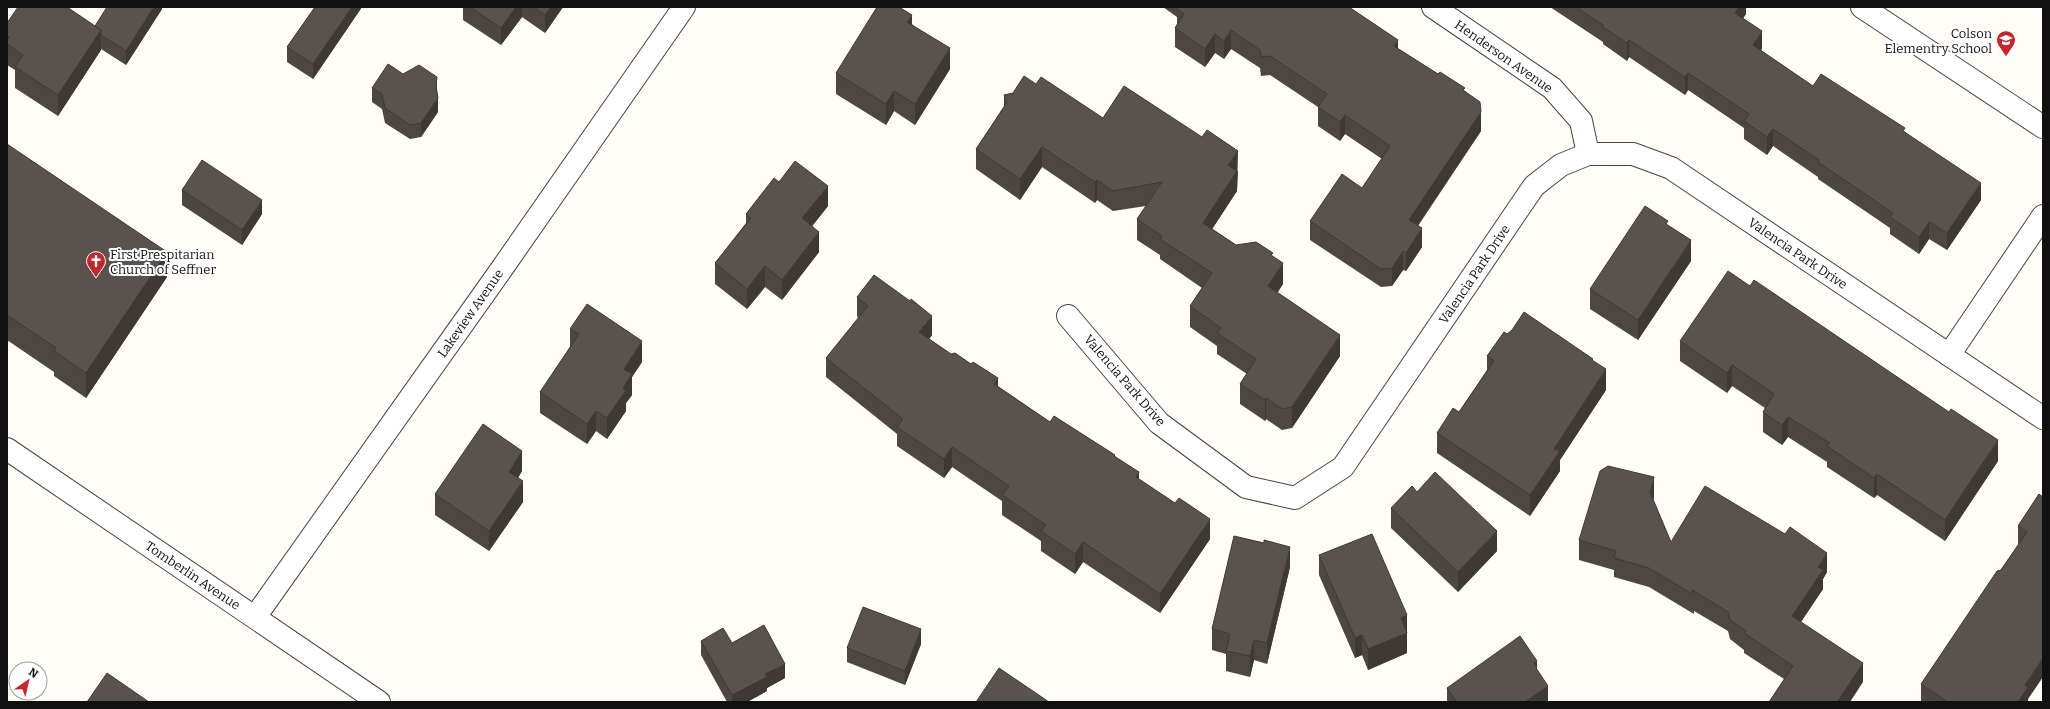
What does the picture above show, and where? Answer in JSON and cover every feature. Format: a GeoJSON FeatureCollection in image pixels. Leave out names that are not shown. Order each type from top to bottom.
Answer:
{"type":"FeatureCollection","features":[{"type":"Feature","properties":{"kind":"street","name":"Lakeview Avenue"},"geometry":{"type":"LineString","coordinates":[[255,617],[503,267],[684,7]]}},
{"type":"Feature","properties":{"kind":"street","name":"Henderson Avenue"},"geometry":{"type":"LineString","coordinates":[[1433,7],[1552,88],[1582,121],[1588,154]]}},
{"type":"Feature","properties":{"kind":"street"},"geometry":{"type":"LineString","coordinates":[[1862,7],[2043,127]]}},
{"type":"Feature","properties":{"kind":"street","name":"Valencia Park Drive"},"geometry":{"type":"LineString","coordinates":[[1068,316],[1159,423],[1246,487],[1295,498],[1344,467],[1534,186],[1561,165],[1588,154],[1633,154],[1671,168],[2043,418]]}},
{"type":"Feature","properties":{"kind":"street"},"geometry":{"type":"LineString","coordinates":[[1949,355],[2043,216]]}},
{"type":"Feature","properties":{"kind":"street","name":"Tomberlin Avenue"},"geometry":{"type":"LineString","coordinates":[[7,449],[379,702]]}},
{"type":"Feature","properties":{"kind":"building"},"geometry":{"type":"Polygon","coordinates":[[[18,7],[67,7],[101,30],[58,95],[15,67],[23,55],[7,44],[9,37],[7,36],[7,23],[18,7]]]}},
{"type":"Feature","properties":{"kind":"building"},"geometry":{"type":"Polygon","coordinates":[[[107,7],[154,7],[126,51],[101,35],[101,30],[95,26],[107,7]]]}},
{"type":"Feature","properties":{"kind":"building"},"geometry":{"type":"Polygon","coordinates":[[[315,7],[352,7],[313,64],[287,47],[315,7]]]}},
{"type":"Feature","properties":{"kind":"building"},"geometry":{"type":"Polygon","coordinates":[[[470,7],[516,7],[501,28],[470,7]]]}},
{"type":"Feature","properties":{"kind":"building"},"geometry":{"type":"Polygon","coordinates":[[[534,7],[551,7],[545,15],[534,7]]]}},
{"type":"Feature","properties":{"kind":"building"},"geometry":{"type":"Polygon","coordinates":[[[877,7],[899,7],[912,15],[907,22],[950,48],[915,104],[894,91],[886,104],[836,73],[877,7]]]}},
{"type":"Feature","properties":{"kind":"building"},"geometry":{"type":"Polygon","coordinates":[[[1178,7],[1349,7],[1398,40],[1394,46],[1438,74],[1440,72],[1465,88],[1463,90],[1480,102],[1481,112],[1409,220],[1422,228],[1406,253],[1403,251],[1392,268],[1381,269],[1310,221],[1342,174],[1362,188],[1390,146],[1345,115],[1340,122],[1318,107],[1327,94],[1270,56],[1261,57],[1260,50],[1231,30],[1224,41],[1215,34],[1205,49],[1175,28],[1184,14],[1177,9],[1178,7]]]}},
{"type":"Feature","properties":{"kind":"building"},"geometry":{"type":"Polygon","coordinates":[[[1576,7],[1739,7],[1735,13],[1762,31],[1753,45],[1813,86],[1821,74],[1905,128],[1903,131],[1981,183],[1947,233],[1929,222],[1919,237],[1890,217],[1893,213],[1818,162],[1819,160],[1773,129],[1767,137],[1744,121],[1749,114],[1688,73],[1685,77],[1629,40],[1627,43],[1576,7]]]}},
{"type":"Feature","properties":{"kind":"building"},"geometry":{"type":"Polygon","coordinates":[[[388,64],[403,74],[419,65],[437,77],[436,86],[438,98],[421,123],[410,125],[385,108],[382,94],[372,88],[388,64]]]}},
{"type":"Feature","properties":{"kind":"building"},"geometry":{"type":"Polygon","coordinates":[[[1024,76],[1036,84],[1041,77],[1103,118],[1124,86],[1202,137],[1207,130],[1238,151],[1228,165],[1237,171],[1203,223],[1236,245],[1256,242],[1273,253],[1271,255],[1283,263],[1268,286],[1340,335],[1292,407],[1282,409],[1266,398],[1265,400],[1240,384],[1256,359],[1217,333],[1221,328],[1190,306],[1212,273],[1160,239],[1162,236],[1137,219],[1162,182],[1113,191],[1097,180],[1095,182],[1042,147],[1020,179],[976,149],[1007,103],[1004,95],[1013,93],[1024,76]]]}},
{"type":"Feature","properties":{"kind":"building"},"geometry":{"type":"Polygon","coordinates":[[[7,144],[167,252],[86,373],[54,351],[56,348],[7,315],[7,144]]]}},
{"type":"Feature","properties":{"kind":"building"},"geometry":{"type":"Polygon","coordinates":[[[202,160],[262,200],[242,230],[182,190],[202,160]]]}},
{"type":"Feature","properties":{"kind":"building"},"geometry":{"type":"Polygon","coordinates":[[[795,161],[828,186],[802,218],[819,232],[782,280],[765,266],[747,289],[715,263],[751,218],[746,214],[774,178],[779,182],[795,161]]]}},
{"type":"Feature","properties":{"kind":"building"},"geometry":{"type":"Polygon","coordinates":[[[1645,206],[1668,221],[1666,224],[1691,240],[1638,320],[1590,289],[1645,206]]]}},
{"type":"Feature","properties":{"kind":"building"},"geometry":{"type":"Polygon","coordinates":[[[1728,271],[1750,286],[1754,280],[1949,412],[1951,409],[1998,440],[1945,520],[1877,474],[1874,478],[1827,446],[1830,443],[1788,417],[1782,425],[1763,412],[1774,394],[1732,365],[1727,373],[1680,341],[1728,271]]]}},
{"type":"Feature","properties":{"kind":"building"},"geometry":{"type":"Polygon","coordinates":[[[874,275],[910,301],[911,299],[932,316],[919,332],[951,354],[955,353],[971,364],[973,362],[998,378],[994,384],[1050,422],[1054,416],[1115,455],[1114,456],[1139,472],[1136,477],[1175,503],[1179,498],[1210,519],[1160,594],[1083,542],[1075,554],[1041,531],[1046,525],[1002,495],[1009,486],[952,447],[944,459],[897,427],[903,419],[826,358],[868,306],[857,297],[874,275]]]}},
{"type":"Feature","properties":{"kind":"building"},"geometry":{"type":"Polygon","coordinates":[[[587,304],[642,341],[624,369],[632,374],[623,388],[626,390],[607,418],[596,411],[587,424],[540,392],[579,334],[570,329],[587,304]]]}},
{"type":"Feature","properties":{"kind":"building"},"geometry":{"type":"Polygon","coordinates":[[[1524,312],[1606,369],[1554,449],[1560,451],[1530,495],[1437,433],[1453,408],[1459,412],[1494,361],[1487,356],[1504,332],[1507,334],[1512,330],[1524,312]]]}},
{"type":"Feature","properties":{"kind":"building"},"geometry":{"type":"Polygon","coordinates":[[[483,424],[522,451],[509,472],[523,481],[489,531],[435,494],[483,424]]]}},
{"type":"Feature","properties":{"kind":"building"},"geometry":{"type":"Polygon","coordinates":[[[1608,466],[1654,477],[1650,492],[1671,542],[1705,486],[1785,534],[1790,527],[1827,553],[1818,567],[1823,570],[1792,616],[1863,663],[1837,702],[1769,702],[1793,666],[1744,633],[1746,631],[1730,620],[1728,612],[1692,590],[1694,595],[1649,568],[1614,558],[1616,551],[1579,540],[1600,471],[1608,466]]]}},
{"type":"Feature","properties":{"kind":"building"},"geometry":{"type":"Polygon","coordinates":[[[1435,472],[1497,531],[1458,572],[1391,508],[1412,486],[1417,492],[1435,472]]]}},
{"type":"Feature","properties":{"kind":"building"},"geometry":{"type":"Polygon","coordinates":[[[2039,494],[2043,497],[2043,658],[2025,685],[2028,687],[2018,702],[1948,702],[1921,684],[1997,571],[2001,570],[2027,532],[2018,526],[2039,494]]]}},
{"type":"Feature","properties":{"kind":"building"},"geometry":{"type":"Polygon","coordinates":[[[1372,534],[1407,615],[1401,618],[1407,633],[1368,649],[1362,635],[1355,638],[1319,555],[1372,534]]]}},
{"type":"Feature","properties":{"kind":"building"},"geometry":{"type":"Polygon","coordinates":[[[1234,536],[1264,543],[1264,540],[1290,547],[1267,643],[1254,640],[1250,656],[1226,651],[1230,634],[1212,629],[1234,536]]]}},
{"type":"Feature","properties":{"kind":"building"},"geometry":{"type":"Polygon","coordinates":[[[863,607],[921,629],[905,671],[847,648],[863,607]]]}},
{"type":"Feature","properties":{"kind":"building"},"geometry":{"type":"Polygon","coordinates":[[[764,625],[785,664],[765,674],[767,677],[732,695],[701,641],[723,628],[732,643],[764,625]]]}},
{"type":"Feature","properties":{"kind":"building"},"geometry":{"type":"Polygon","coordinates":[[[1520,636],[1537,661],[1534,663],[1537,667],[1536,668],[1548,686],[1525,702],[1457,702],[1447,688],[1520,636]]]}},
{"type":"Feature","properties":{"kind":"building"},"geometry":{"type":"Polygon","coordinates":[[[999,668],[1049,702],[976,702],[999,668]]]}},
{"type":"Feature","properties":{"kind":"building"},"geometry":{"type":"Polygon","coordinates":[[[107,673],[149,702],[87,702],[107,673]]]}},
{"type":"Feature","properties":{"kind":"place","name":"Colson Elementry School"},"geometry":{"type":"Point","coordinates":[2006,57]}},
{"type":"Feature","properties":{"kind":"place","name":"First Prespitarian Church of Seffner"},"geometry":{"type":"Point","coordinates":[96,278]}}]}
